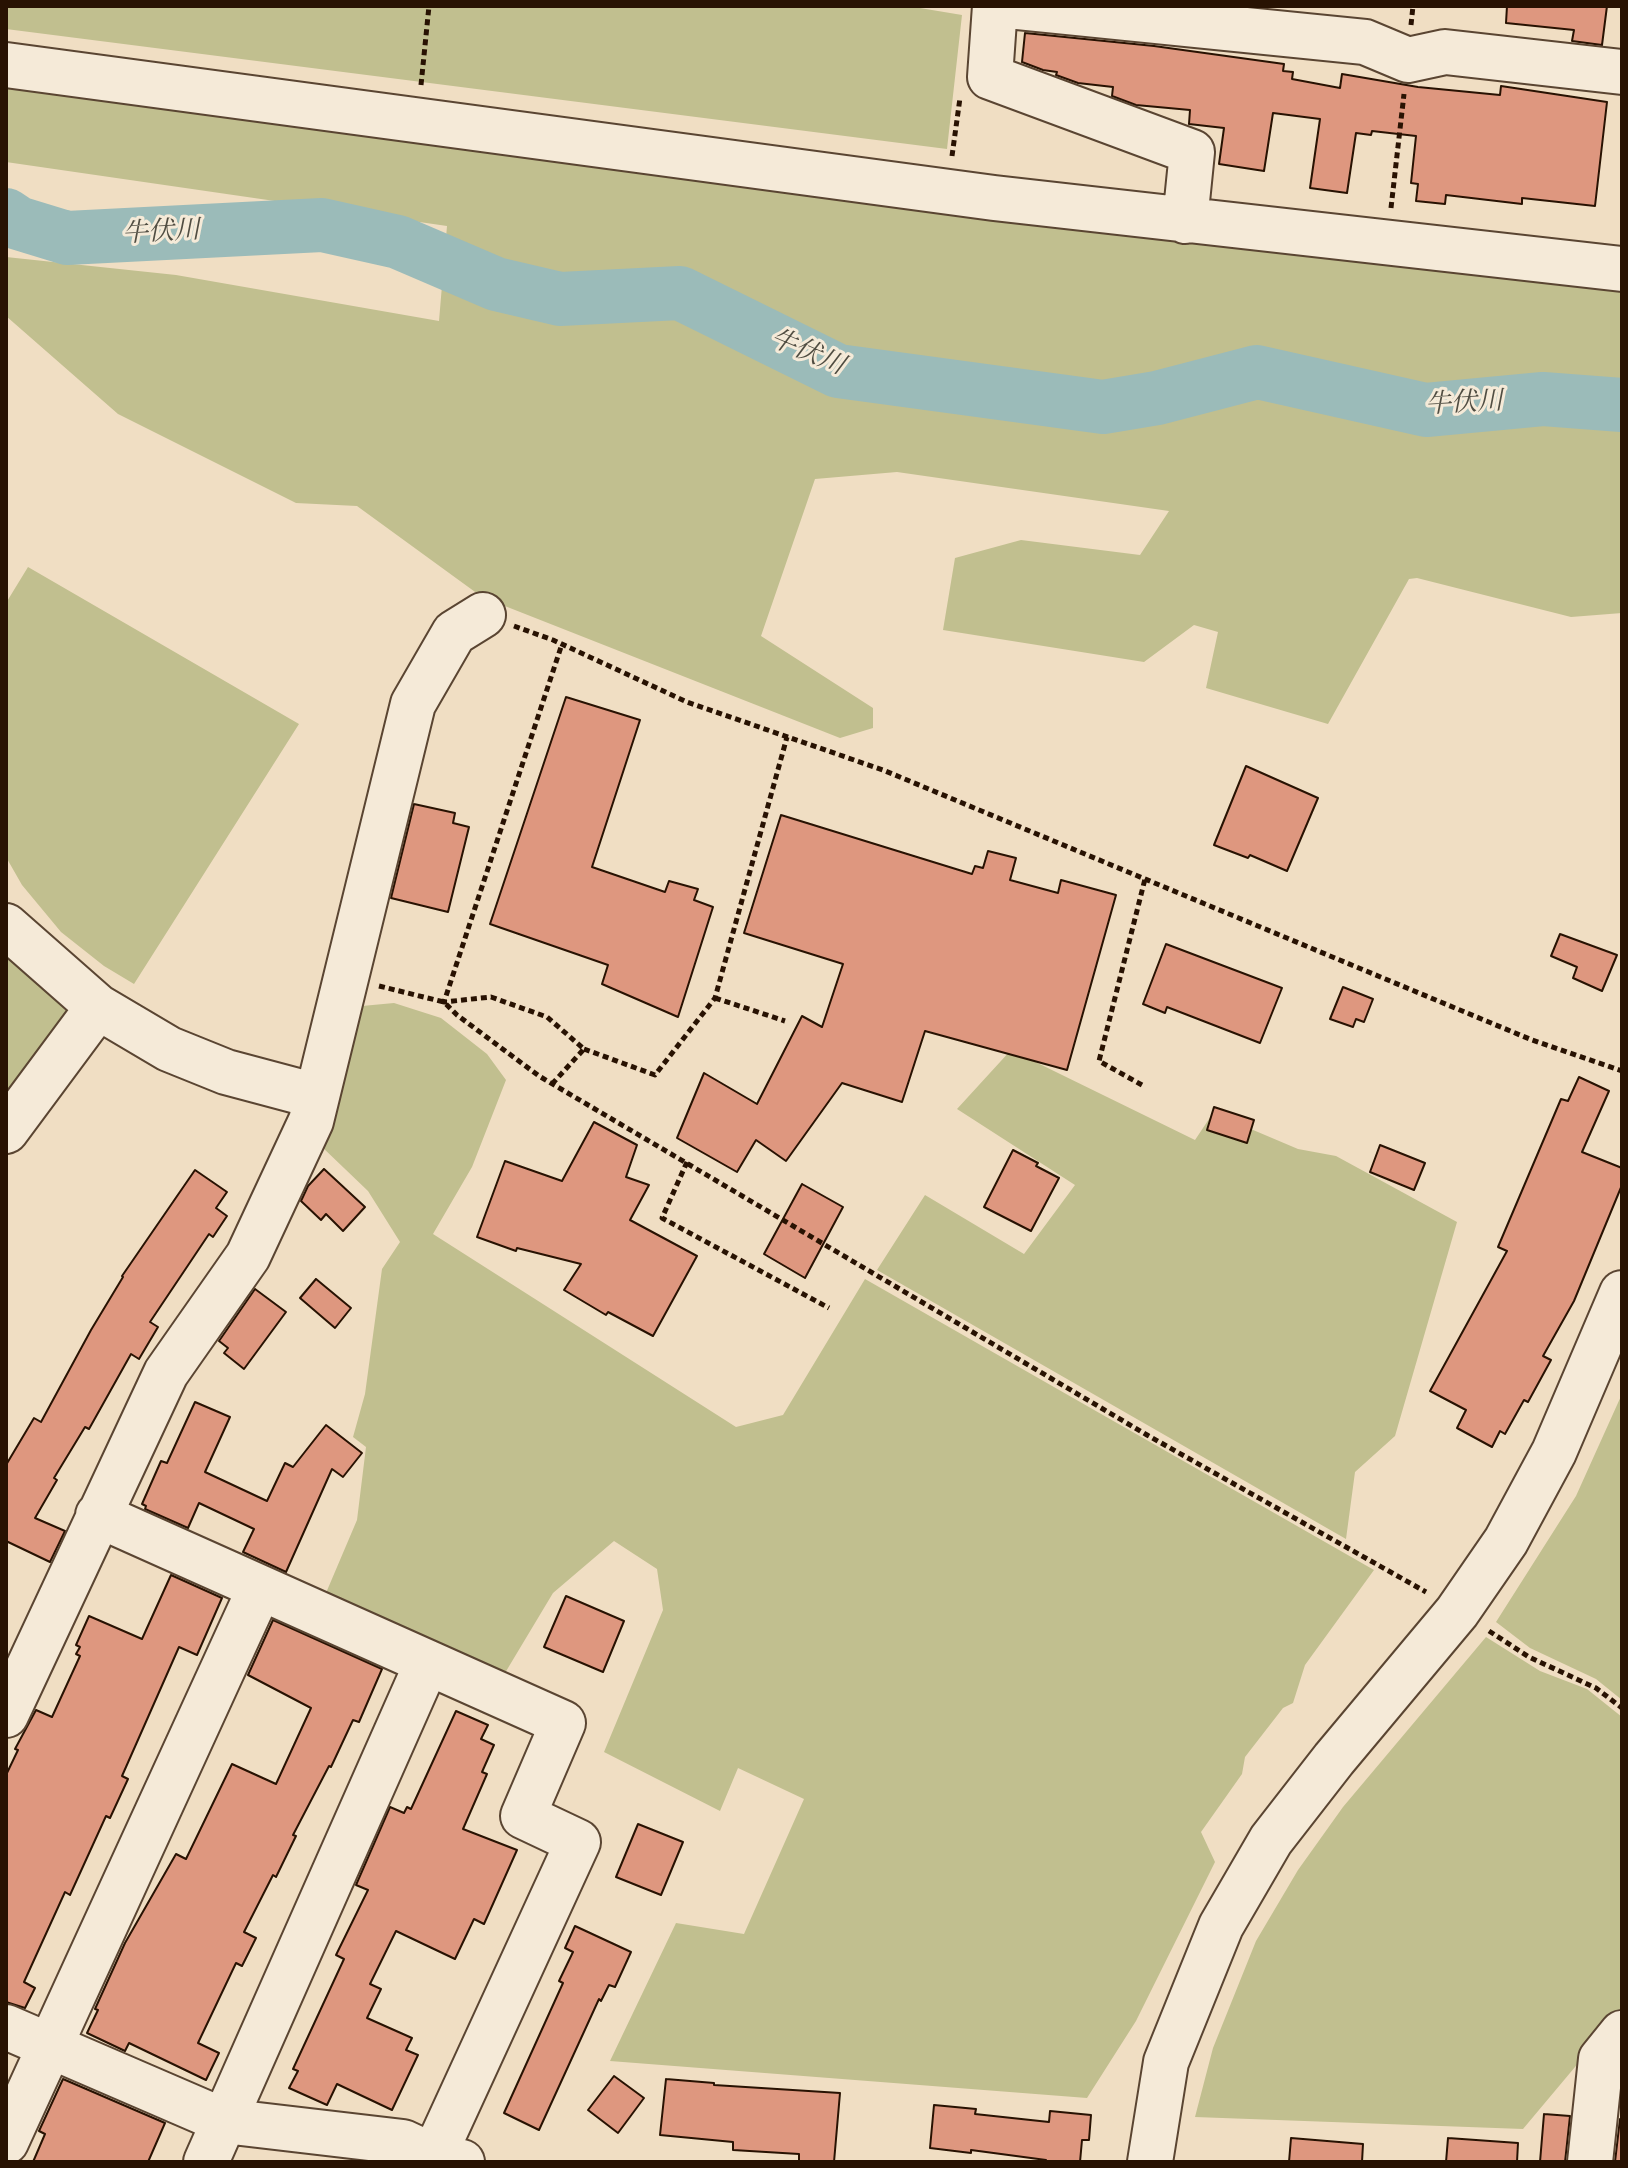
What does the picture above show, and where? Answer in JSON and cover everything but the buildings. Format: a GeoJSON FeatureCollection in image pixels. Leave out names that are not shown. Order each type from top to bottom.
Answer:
{"type":"FeatureCollection","features":[{"type":"Feature","properties":{"kind":"street"},"geometry":{"type":"LineString","coordinates":[[995,6],[990,77],[1192,152],[1185,221]]}},
{"type":"Feature","properties":{"kind":"street"},"geometry":{"type":"LineString","coordinates":[[1008,6],[1365,42],[1408,60],[1445,52],[1622,72]]}},
{"type":"Feature","properties":{"kind":"street"},"geometry":{"type":"LineString","coordinates":[[6,65],[979,196],[1622,269]]}},
{"type":"Feature","properties":{"kind":"street"},"geometry":{"type":"LineString","coordinates":[[6,1715],[166,1373],[248,1256],[311,1121],[413,704],[454,633],[483,615]]}},
{"type":"Feature","properties":{"kind":"street"},"geometry":{"type":"LineString","coordinates":[[6,926],[98,1007],[169,1049],[226,1072],[316,1096]]}},
{"type":"Feature","properties":{"kind":"street"},"geometry":{"type":"LineString","coordinates":[[6,1131],[98,1007]]}},
{"type":"Feature","properties":{"kind":"street"},"geometry":{"type":"LineString","coordinates":[[1150,2162],[1166,2062],[1221,1926],[1271,1840],[1457,1612],[1506,1541],[1554,1452],[1622,1293]]}},
{"type":"Feature","properties":{"kind":"street"},"geometry":{"type":"LineString","coordinates":[[6,2027],[224,2121],[403,2142],[443,2160],[578,1842],[523,1816],[563,1723],[98,1515]]}},
{"type":"Feature","properties":{"kind":"street"},"geometry":{"type":"LineString","coordinates":[[6,2142],[260,1588]]}},
{"type":"Feature","properties":{"kind":"street"},"geometry":{"type":"LineString","coordinates":[[206,2162],[427,1663]]}},
{"type":"Feature","properties":{"kind":"street"},"geometry":{"type":"LineString","coordinates":[[1590,2162],[1615,2051]]}},
{"type":"Feature","properties":{"kind":"path"},"geometry":{"type":"LineString","coordinates":[[420,90],[429,6]]}},
{"type":"Feature","properties":{"kind":"path"},"geometry":{"type":"LineString","coordinates":[[1390,217],[1413,6]]}},
{"type":"Feature","properties":{"kind":"path"},"geometry":{"type":"LineString","coordinates":[[553,640],[687,702],[883,770],[1532,1040],[1622,1071]]}},
{"type":"Feature","properties":{"kind":"path"},"geometry":{"type":"LineString","coordinates":[[444,1002],[562,644]]}},
{"type":"Feature","properties":{"kind":"path"},"geometry":{"type":"LineString","coordinates":[[348,978],[444,1002],[491,997],[547,1017],[584,1049],[655,1075],[715,998],[787,737]]}},
{"type":"Feature","properties":{"kind":"path"},"geometry":{"type":"LineString","coordinates":[[1142,1085],[1099,1061],[1145,879]]}},
{"type":"Feature","properties":{"kind":"path"},"geometry":{"type":"LineString","coordinates":[[715,998],[785,1021]]}},
{"type":"Feature","properties":{"kind":"path"},"geometry":{"type":"LineString","coordinates":[[444,1002],[457,1015],[552,1084],[1529,1657],[1596,1688],[1622,1708]]}},
{"type":"Feature","properties":{"kind":"path"},"geometry":{"type":"LineString","coordinates":[[552,1084],[584,1049]]}},
{"type":"Feature","properties":{"kind":"path"},"geometry":{"type":"LineString","coordinates":[[687,1162],[662,1218],[829,1308]]}},
{"type":"Feature","properties":{"kind":"shaded area"},"geometry":{"type":"Polygon","coordinates":[[[6,6],[908,6],[962,15],[947,149],[6,29],[6,6]]]}},
{"type":"Feature","properties":{"kind":"shaded area"},"geometry":{"type":"Polygon","coordinates":[[[6,83],[1622,291],[1622,613],[1571,617],[1417,578],[1409,579],[1328,724],[1206,688],[1218,632],[1194,625],[1144,662],[943,630],[955,558],[1021,540],[1140,555],[1169,511],[897,472],[815,479],[761,636],[873,708],[873,728],[840,738],[482,597],[357,506],[296,503],[118,414],[6,316],[6,257],[176,275],[439,321],[447,226],[6,162],[6,83]]]}},
{"type":"Feature","properties":{"kind":"shaded area"},"geometry":{"type":"Polygon","coordinates":[[[28,567],[299,724],[134,984],[104,966],[61,932],[22,885],[6,857],[6,603],[28,567]]]}},
{"type":"Feature","properties":{"kind":"shaded area"},"geometry":{"type":"Polygon","coordinates":[[[6,939],[77,1006],[6,1101],[6,939]]]}},
{"type":"Feature","properties":{"kind":"shaded area"},"geometry":{"type":"Polygon","coordinates":[[[394,1003],[441,1018],[487,1054],[506,1080],[472,1167],[433,1234],[736,1427],[783,1415],[865,1279],[1374,1570],[1305,1665],[1293,1703],[1283,1708],[1245,1757],[1242,1774],[1201,1832],[1215,1862],[1136,2021],[1087,2098],[610,2061],[676,1923],[744,1934],[804,1799],[738,1768],[720,1811],[604,1752],[663,1610],[657,1569],[614,1541],[553,1593],[502,1678],[323,1600],[357,1520],[366,1447],[353,1437],[365,1394],[382,1269],[400,1242],[368,1191],[321,1146],[362,1006],[394,1003]]]}},
{"type":"Feature","properties":{"kind":"shaded area"},"geometry":{"type":"Polygon","coordinates":[[[1011,1050],[1195,1140],[1213,1113],[1298,1149],[1336,1156],[1457,1222],[1395,1436],[1355,1472],[1346,1539],[877,1270],[925,1195],[1024,1254],[1075,1185],[957,1109],[1011,1050]]]}},
{"type":"Feature","properties":{"kind":"shaded area"},"geometry":{"type":"Polygon","coordinates":[[[1622,1394],[1622,1700],[1596,1679],[1530,1648],[1496,1622],[1576,1496],[1622,1394]]]}},
{"type":"Feature","properties":{"kind":"shaded area"},"geometry":{"type":"Polygon","coordinates":[[[1486,1637],[1540,1671],[1587,1689],[1622,1717],[1622,2011],[1523,2129],[1195,2117],[1213,2048],[1256,1941],[1298,1870],[1343,1807],[1486,1637]]]}},
{"type":"Feature","properties":{"kind":"waterway","name":"牛伏川"},"geometry":{"type":"LineString","coordinates":[[6,215],[18,223],[67,238],[322,225],[398,242],[496,284],[560,299],[680,293],[838,371],[1103,407],[1157,398],[1257,372],[1426,410],[1543,399],[1622,405]]}}]}
